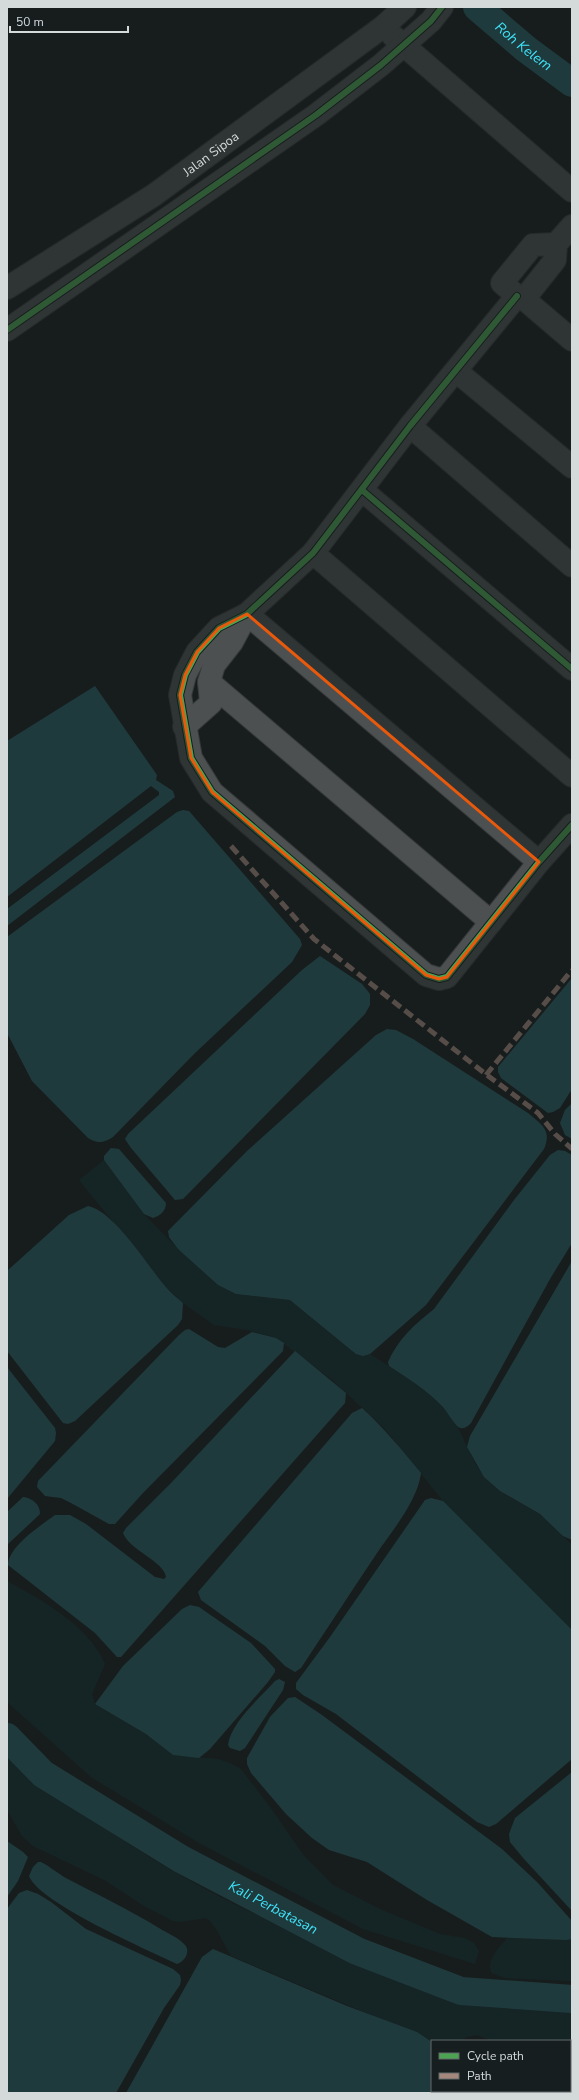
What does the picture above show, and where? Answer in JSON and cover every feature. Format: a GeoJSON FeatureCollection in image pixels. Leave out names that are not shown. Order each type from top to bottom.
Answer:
{"type":"FeatureCollection","features":[{"type":"Feature","properties":{"kind":"street","name":"Jalan Sipoa"},"geometry":{"type":"LineString","coordinates":[[7,288],[154,195],[384,26],[405,7]]}},
{"type":"Feature","properties":{"kind":"street"},"geometry":{"type":"LineString","coordinates":[[7,329],[316,115],[381,65],[431,21],[442,7]]}},
{"type":"Feature","properties":{"kind":"street"},"geometry":{"type":"LineString","coordinates":[[384,26],[402,45],[572,191]]}},
{"type":"Feature","properties":{"kind":"street"},"geometry":{"type":"LineString","coordinates":[[572,226],[556,244],[533,245],[502,283],[572,340]]}},
{"type":"Feature","properties":{"kind":"street"},"geometry":{"type":"LineString","coordinates":[[521,298],[456,370],[410,426],[312,554],[247,614],[219,628],[197,652],[185,675],[180,694],[184,727],[191,758],[212,792],[426,975],[439,979],[447,976],[539,862],[572,825]]}},
{"type":"Feature","properties":{"kind":"street"},"geometry":{"type":"LineString","coordinates":[[456,370],[572,467]]}},
{"type":"Feature","properties":{"kind":"street"},"geometry":{"type":"LineString","coordinates":[[410,426],[572,566]]}},
{"type":"Feature","properties":{"kind":"street"},"geometry":{"type":"LineString","coordinates":[[362,490],[572,668]]}},
{"type":"Feature","properties":{"kind":"street"},"geometry":{"type":"LineString","coordinates":[[312,554],[572,776]]}},
{"type":"Feature","properties":{"kind":"street"},"geometry":{"type":"LineString","coordinates":[[184,727],[211,703],[210,682],[214,665],[232,642],[247,614]]}},
{"type":"Feature","properties":{"kind":"street"},"geometry":{"type":"LineString","coordinates":[[247,614],[539,862]]}},
{"type":"Feature","properties":{"kind":"street"},"geometry":{"type":"LineString","coordinates":[[210,682],[491,922]]}},
{"type":"Feature","properties":{"kind":"highlighted area"},"geometry":{"type":"Polygon","coordinates":[[[247,614],[539,862],[447,977],[439,979],[426,975],[212,792],[191,758],[180,695],[185,675],[197,652],[219,628],[247,614]]]}},
{"type":"Feature","properties":{"kind":"shaded area"},"geometry":{"type":"Polygon","coordinates":[[[104,1160],[144,1214],[178,1249],[218,1285],[236,1294],[290,1300],[363,1356],[370,1354],[426,1391],[445,1408],[452,1417],[475,1462],[484,1476],[503,1493],[532,1509],[543,1517],[572,1545],[572,1630],[443,1501],[384,1428],[332,1380],[276,1338],[247,1330],[214,1325],[183,1303],[166,1287],[79,1180],[104,1160]]]}},
{"type":"Feature","properties":{"kind":"shaded area"},"geometry":{"type":"Polygon","coordinates":[[[7,1581],[63,1615],[88,1637],[105,1664],[92,1694],[95,1704],[146,1734],[173,1755],[218,1759],[241,1769],[270,1807],[304,1856],[333,1885],[380,1909],[440,1934],[465,1938],[474,1943],[479,1951],[475,1964],[363,1929],[199,1843],[91,1777],[7,1702],[7,1581]]]}},
{"type":"Feature","properties":{"kind":"shaded area"},"geometry":{"type":"Polygon","coordinates":[[[7,1753],[63,1798],[153,1859],[215,1894],[270,1921],[437,1990],[458,1996],[496,1999],[508,2002],[519,2009],[572,2011],[572,2053],[571,2040],[490,2040],[477,2035],[467,2037],[462,2040],[431,2040],[431,2041],[417,2032],[392,2024],[231,1956],[210,1921],[205,1918],[181,1922],[173,1921],[144,1906],[106,1881],[33,1846],[22,1836],[7,1810],[7,1753]]]}},
{"type":"Feature","properties":{"kind":"shaded area"},"geometry":{"type":"Polygon","coordinates":[[[507,1938],[572,1939],[572,1981],[505,1978],[492,1973],[490,1964],[492,1959],[507,1938]]]}},
{"type":"Feature","properties":{"kind":"water"},"geometry":{"type":"Polygon","coordinates":[[[95,686],[157,775],[156,780],[173,791],[175,797],[7,926],[7,909],[159,795],[159,792],[151,786],[7,897],[7,741],[95,686]]]}},
{"type":"Feature","properties":{"kind":"water"},"geometry":{"type":"Polygon","coordinates":[[[183,810],[189,811],[300,939],[302,945],[292,962],[195,1053],[113,1137],[103,1142],[98,1142],[88,1138],[32,1081],[7,1033],[7,937],[177,812],[183,810]]]}},
{"type":"Feature","properties":{"kind":"water"},"geometry":{"type":"Polygon","coordinates":[[[320,956],[362,984],[370,994],[370,1005],[365,1014],[183,1199],[175,1200],[125,1139],[128,1134],[302,970],[320,956]]]}},
{"type":"Feature","properties":{"kind":"water"},"geometry":{"type":"Polygon","coordinates":[[[572,978],[572,1089],[560,1108],[548,1113],[501,1078],[498,1072],[498,1067],[572,978]]]}},
{"type":"Feature","properties":{"kind":"water"},"geometry":{"type":"Polygon","coordinates":[[[387,1029],[396,1030],[413,1039],[528,1113],[544,1128],[547,1137],[544,1149],[426,1305],[370,1354],[363,1356],[356,1354],[290,1300],[236,1294],[218,1285],[178,1249],[169,1237],[168,1231],[247,1151],[376,1035],[387,1029]]]}},
{"type":"Feature","properties":{"kind":"water"},"geometry":{"type":"Polygon","coordinates":[[[572,1103],[572,1139],[565,1135],[560,1123],[565,1110],[572,1103]]]}},
{"type":"Feature","properties":{"kind":"water"},"geometry":{"type":"Polygon","coordinates":[[[111,1148],[119,1149],[166,1203],[164,1211],[158,1216],[153,1218],[144,1214],[104,1160],[104,1156],[111,1148]]]}},
{"type":"Feature","properties":{"kind":"water"},"geometry":{"type":"Polygon","coordinates":[[[558,1150],[565,1151],[572,1155],[572,1243],[550,1279],[471,1423],[465,1428],[460,1428],[436,1400],[417,1384],[389,1366],[388,1362],[402,1339],[420,1320],[434,1309],[514,1200],[550,1155],[558,1150]]]}},
{"type":"Feature","properties":{"kind":"water"},"geometry":{"type":"Polygon","coordinates":[[[88,1206],[98,1210],[119,1228],[165,1286],[183,1303],[182,1319],[178,1325],[75,1421],[68,1424],[63,1423],[7,1351],[7,1271],[69,1215],[88,1206]]]}},
{"type":"Feature","properties":{"kind":"water"},"geometry":{"type":"Polygon","coordinates":[[[572,1261],[572,1540],[563,1536],[540,1514],[500,1491],[484,1477],[467,1447],[470,1436],[572,1261]]]}},
{"type":"Feature","properties":{"kind":"water"},"geometry":{"type":"Polygon","coordinates":[[[189,1329],[218,1347],[225,1348],[252,1332],[276,1338],[284,1343],[283,1351],[142,1494],[115,1524],[109,1524],[61,1498],[45,1496],[37,1487],[38,1481],[179,1335],[185,1330],[189,1329]]]}},
{"type":"Feature","properties":{"kind":"water"},"geometry":{"type":"Polygon","coordinates":[[[295,1351],[346,1393],[345,1403],[121,1657],[117,1657],[95,1633],[8,1565],[14,1551],[26,1537],[55,1515],[70,1515],[86,1524],[155,1577],[164,1579],[166,1577],[164,1571],[132,1545],[123,1533],[126,1528],[172,1482],[295,1351]]]}},
{"type":"Feature","properties":{"kind":"water"},"geometry":{"type":"Polygon","coordinates":[[[7,1367],[55,1428],[56,1433],[55,1441],[7,1499],[7,1367]]]}},
{"type":"Feature","properties":{"kind":"water"},"geometry":{"type":"Polygon","coordinates":[[[362,1408],[385,1431],[421,1473],[419,1483],[404,1515],[301,1668],[295,1672],[285,1666],[265,1646],[201,1600],[198,1592],[352,1413],[362,1408]]]}},
{"type":"Feature","properties":{"kind":"water"},"geometry":{"type":"Polygon","coordinates":[[[23,1497],[37,1504],[40,1514],[7,1545],[7,1512],[23,1497]]]}},
{"type":"Feature","properties":{"kind":"water"},"geometry":{"type":"Polygon","coordinates":[[[431,1498],[443,1501],[572,1630],[572,1759],[496,1824],[489,1827],[477,1822],[336,1714],[303,1695],[296,1689],[296,1683],[330,1637],[425,1500],[431,1498]]]}},
{"type":"Feature","properties":{"kind":"water"},"geometry":{"type":"Polygon","coordinates":[[[190,1605],[199,1607],[251,1643],[275,1669],[275,1672],[268,1682],[210,1749],[199,1758],[173,1755],[146,1734],[95,1704],[123,1666],[182,1609],[190,1605]]]}},
{"type":"Feature","properties":{"kind":"water"},"geometry":{"type":"Polygon","coordinates":[[[279,1679],[285,1682],[283,1690],[245,1748],[240,1751],[230,1748],[228,1745],[230,1736],[240,1719],[275,1681],[279,1679]]]}},
{"type":"Feature","properties":{"kind":"water"},"geometry":{"type":"Polygon","coordinates":[[[295,1697],[322,1715],[502,1849],[537,1882],[572,1921],[572,1939],[492,1937],[427,1900],[367,1862],[329,1850],[312,1838],[286,1814],[251,1773],[247,1764],[247,1758],[270,1717],[288,1698],[295,1697]]]}},
{"type":"Feature","properties":{"kind":"water"},"geometry":{"type":"Polygon","coordinates":[[[572,1772],[572,1911],[510,1842],[509,1834],[515,1818],[572,1772]]]}},
{"type":"Feature","properties":{"kind":"water"},"geometry":{"type":"Polygon","coordinates":[[[7,1841],[28,1857],[18,1881],[7,1897],[7,1841]]]}},
{"type":"Feature","properties":{"kind":"water"},"geometry":{"type":"Polygon","coordinates":[[[38,1862],[41,1862],[64,1877],[136,1914],[176,1938],[187,1948],[186,1956],[180,1963],[177,1964],[96,1925],[52,1899],[37,1887],[29,1876],[33,1867],[38,1862]]]}},
{"type":"Feature","properties":{"kind":"water"},"geometry":{"type":"Polygon","coordinates":[[[27,1890],[38,1894],[51,1902],[86,1929],[173,1969],[180,1975],[180,1985],[164,2008],[116,2093],[7,2093],[7,1909],[19,1893],[27,1890]]]}},
{"type":"Feature","properties":{"kind":"water"},"geometry":{"type":"Polygon","coordinates":[[[213,1949],[347,2006],[417,2032],[431,2041],[431,2092],[490,2092],[126,2093],[202,1957],[213,1949]]]}},
{"type":"Feature","properties":{"kind":"water"},"geometry":{"type":"Polygon","coordinates":[[[572,2053],[572,2093],[498,2093],[571,2092],[572,2053]]]}},
{"type":"Feature","properties":{"kind":"waterway","name":"Roh Kelem"},"geometry":{"type":"LineString","coordinates":[[477,7],[526,49],[572,83]]}},
{"type":"Feature","properties":{"kind":"waterway","name":"Kali Perbatasan"},"geometry":{"type":"LineString","coordinates":[[7,1737],[43,1774],[181,1859],[357,1951],[461,1991],[572,1999]]}},
{"type":"Feature","properties":{"kind":"marked path"},"geometry":{"type":"LineString","coordinates":[[231,846],[314,939],[483,1072],[538,1113],[555,1134],[572,1149]]}},
{"type":"Feature","properties":{"kind":"marked path"},"geometry":{"type":"LineString","coordinates":[[486,1075],[572,970]]}},
{"type":"Feature","properties":{"kind":"cycle path"},"geometry":{"type":"LineString","coordinates":[[7,330],[316,115],[381,65],[431,21],[442,7]]}},
{"type":"Feature","properties":{"kind":"cycle path"},"geometry":{"type":"LineString","coordinates":[[517,296],[410,426],[313,553],[247,614],[219,628],[197,652],[185,675],[180,695],[191,758],[212,792],[426,975],[439,979],[447,977],[539,862],[572,825]]}},
{"type":"Feature","properties":{"kind":"cycle path"},"geometry":{"type":"LineString","coordinates":[[362,490],[572,669]]}}]}
